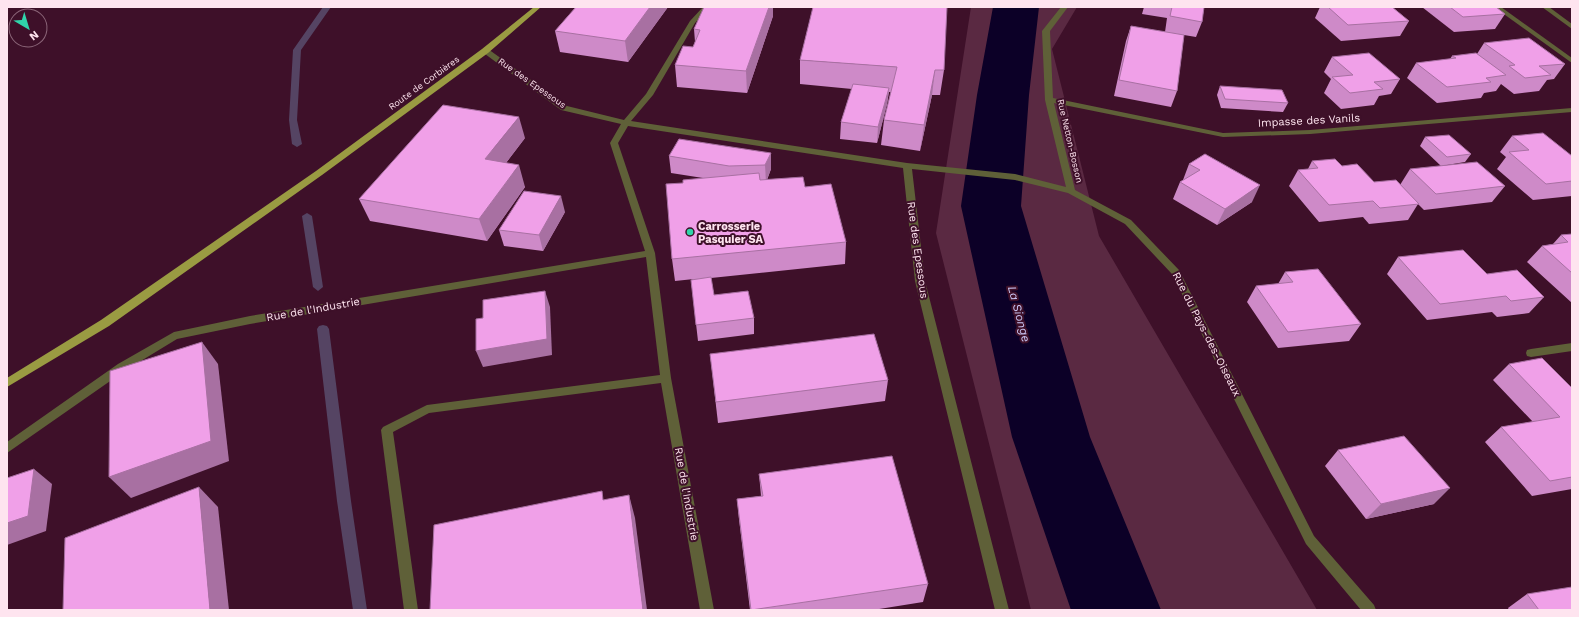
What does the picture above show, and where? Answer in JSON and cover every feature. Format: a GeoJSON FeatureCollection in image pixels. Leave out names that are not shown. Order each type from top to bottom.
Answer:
{"type":"FeatureCollection","features":[{"type":"Feature","properties":{"kind":"main road","name":"Route de Corbières"},"geometry":{"type":"LineString","coordinates":[[7,383],[105,323],[319,173],[486,50],[538,7]]}},
{"type":"Feature","properties":{"kind":"street"},"geometry":{"type":"LineString","coordinates":[[626,123],[649,96],[692,22],[707,7]]}},
{"type":"Feature","properties":{"kind":"street","name":"Rue Netton-Bosson"},"geometry":{"type":"LineString","coordinates":[[1065,7],[1046,31],[1049,100],[1071,191]]}},
{"type":"Feature","properties":{"kind":"street"},"geometry":{"type":"LineString","coordinates":[[1497,7],[1572,61]]}},
{"type":"Feature","properties":{"kind":"street"},"geometry":{"type":"LineString","coordinates":[[1545,7],[1572,27]]}},
{"type":"Feature","properties":{"kind":"street","name":"Rue des Epessous"},"geometry":{"type":"LineString","coordinates":[[486,50],[564,108],[626,123],[907,166],[920,282],[1002,610]]}},
{"type":"Feature","properties":{"kind":"street","name":"Impasse des Vanils"},"geometry":{"type":"LineString","coordinates":[[1049,100],[1223,135],[1310,132],[1572,110]]}},
{"type":"Feature","properties":{"kind":"street","name":"Rue de l'Industrie"},"geometry":{"type":"LineString","coordinates":[[626,123],[614,143],[650,253],[666,378],[707,610]]}},
{"type":"Feature","properties":{"kind":"street","name":"Rue du Pays-des-Oiseaux"},"geometry":{"type":"LineString","coordinates":[[907,166],[1015,177],[1071,191],[1128,222],[1176,272],[1310,540],[1370,610]]}},
{"type":"Feature","properties":{"kind":"street","name":"Rue de l'Industrie"},"geometry":{"type":"LineString","coordinates":[[7,448],[122,367],[174,336],[258,319],[650,253]]}},
{"type":"Feature","properties":{"kind":"street"},"geometry":{"type":"LineString","coordinates":[[1531,353],[1572,347]]}},
{"type":"Feature","properties":{"kind":"street"},"geometry":{"type":"LineString","coordinates":[[411,610],[387,430],[427,409],[666,378]]}},
{"type":"Feature","properties":{"kind":"shaded area"},"geometry":{"type":"Polygon","coordinates":[[[971,7],[1077,7],[1052,49],[1099,236],[1317,610],[1031,610],[936,233],[971,7]]]}},
{"type":"Feature","properties":{"kind":"building"},"geometry":{"type":"Polygon","coordinates":[[[576,7],[650,7],[625,41],[555,31],[576,7]]]}},
{"type":"Feature","properties":{"kind":"building"},"geometry":{"type":"Polygon","coordinates":[[[704,7],[769,7],[746,71],[675,65],[683,46],[693,47],[700,30],[694,29],[704,7]]]}},
{"type":"Feature","properties":{"kind":"building"},"geometry":{"type":"Polygon","coordinates":[[[813,7],[947,7],[944,70],[935,70],[924,125],[884,120],[897,67],[800,60],[813,7]]]}},
{"type":"Feature","properties":{"kind":"building"},"geometry":{"type":"Polygon","coordinates":[[[1172,7],[1204,7],[1202,22],[1170,16],[1172,7]]]}},
{"type":"Feature","properties":{"kind":"building"},"geometry":{"type":"Polygon","coordinates":[[[1328,7],[1392,7],[1409,21],[1348,25],[1328,7]]]}},
{"type":"Feature","properties":{"kind":"building"},"geometry":{"type":"Polygon","coordinates":[[[1450,7],[1496,7],[1505,14],[1463,17],[1450,7]]]}},
{"type":"Feature","properties":{"kind":"building"},"geometry":{"type":"Polygon","coordinates":[[[1131,26],[1184,35],[1177,91],[1119,80],[1131,26]]]}},
{"type":"Feature","properties":{"kind":"building"},"geometry":{"type":"Polygon","coordinates":[[[1529,38],[1565,64],[1539,66],[1551,75],[1525,78],[1509,66],[1515,65],[1484,43],[1529,38]]]}},
{"type":"Feature","properties":{"kind":"building"},"geometry":{"type":"Polygon","coordinates":[[[1369,53],[1400,79],[1374,82],[1383,89],[1350,93],[1332,77],[1353,75],[1332,57],[1369,53]]]}},
{"type":"Feature","properties":{"kind":"building"},"geometry":{"type":"Polygon","coordinates":[[[1476,53],[1506,75],[1486,78],[1491,82],[1447,87],[1416,63],[1456,58],[1452,56],[1476,53]]]}},
{"type":"Feature","properties":{"kind":"building"},"geometry":{"type":"Polygon","coordinates":[[[853,84],[889,88],[878,127],[841,122],[853,84]]]}},
{"type":"Feature","properties":{"kind":"building"},"geometry":{"type":"Polygon","coordinates":[[[1220,86],[1282,90],[1288,103],[1225,99],[1220,86]]]}},
{"type":"Feature","properties":{"kind":"building"},"geometry":{"type":"Polygon","coordinates":[[[443,105],[519,117],[485,159],[519,165],[479,219],[359,199],[443,105]]]}},
{"type":"Feature","properties":{"kind":"building"},"geometry":{"type":"Polygon","coordinates":[[[1543,133],[1572,156],[1572,181],[1546,184],[1509,152],[1529,150],[1512,136],[1543,133]]]}},
{"type":"Feature","properties":{"kind":"building"},"geometry":{"type":"Polygon","coordinates":[[[1449,135],[1471,154],[1447,157],[1425,137],[1449,135]]]}},
{"type":"Feature","properties":{"kind":"building"},"geometry":{"type":"Polygon","coordinates":[[[679,139],[771,153],[765,165],[729,166],[669,156],[679,139]]]}},
{"type":"Feature","properties":{"kind":"building"},"geometry":{"type":"Polygon","coordinates":[[[1205,154],[1260,185],[1225,209],[1180,182],[1200,170],[1189,164],[1205,154]]]}},
{"type":"Feature","properties":{"kind":"building"},"geometry":{"type":"Polygon","coordinates":[[[1335,159],[1342,166],[1357,164],[1374,182],[1396,180],[1419,204],[1380,208],[1373,201],[1329,205],[1298,170],[1318,168],[1312,161],[1335,159]]]}},
{"type":"Feature","properties":{"kind":"building"},"geometry":{"type":"Polygon","coordinates":[[[1477,162],[1505,186],[1436,194],[1410,169],[1477,162]]]}},
{"type":"Feature","properties":{"kind":"building"},"geometry":{"type":"Polygon","coordinates":[[[759,173],[760,180],[803,177],[805,187],[831,184],[846,242],[672,259],[666,184],[683,183],[683,180],[759,173]]]}},
{"type":"Feature","properties":{"kind":"building"},"geometry":{"type":"Polygon","coordinates":[[[524,191],[561,196],[539,235],[499,230],[524,191]]]}},
{"type":"Feature","properties":{"kind":"building"},"geometry":{"type":"Polygon","coordinates":[[[1572,234],[1572,273],[1542,246],[1568,242],[1561,235],[1572,234]]]}},
{"type":"Feature","properties":{"kind":"building"},"geometry":{"type":"Polygon","coordinates":[[[1463,250],[1487,274],[1517,270],[1544,297],[1511,301],[1506,296],[1440,304],[1398,257],[1463,250]]]}},
{"type":"Feature","properties":{"kind":"building"},"geometry":{"type":"Polygon","coordinates":[[[1318,269],[1361,324],[1288,332],[1256,286],[1293,282],[1285,272],[1318,269]]]}},
{"type":"Feature","properties":{"kind":"building"},"geometry":{"type":"Polygon","coordinates":[[[711,277],[714,295],[748,291],[754,318],[696,325],[691,280],[711,277]]]}},
{"type":"Feature","properties":{"kind":"building"},"geometry":{"type":"Polygon","coordinates":[[[545,291],[547,339],[476,351],[476,319],[483,318],[483,300],[545,291]]]}},
{"type":"Feature","properties":{"kind":"building"},"geometry":{"type":"Polygon","coordinates":[[[874,334],[888,380],[716,402],[710,354],[874,334]]]}},
{"type":"Feature","properties":{"kind":"building"},"geometry":{"type":"Polygon","coordinates":[[[202,342],[211,441],[109,477],[110,371],[202,342]]]}},
{"type":"Feature","properties":{"kind":"building"},"geometry":{"type":"Polygon","coordinates":[[[1542,358],[1572,388],[1572,477],[1550,481],[1501,427],[1560,417],[1509,364],[1542,358]]]}},
{"type":"Feature","properties":{"kind":"building"},"geometry":{"type":"Polygon","coordinates":[[[1404,436],[1450,488],[1381,504],[1338,450],[1404,436]]]}},
{"type":"Feature","properties":{"kind":"building"},"geometry":{"type":"Polygon","coordinates":[[[892,456],[928,584],[751,610],[737,499],[763,496],[759,474],[892,456]]]}},
{"type":"Feature","properties":{"kind":"building"},"geometry":{"type":"Polygon","coordinates":[[[34,469],[28,516],[7,523],[7,478],[34,469]]]}},
{"type":"Feature","properties":{"kind":"building"},"geometry":{"type":"Polygon","coordinates":[[[199,487],[210,610],[63,610],[65,538],[199,487]]]}},
{"type":"Feature","properties":{"kind":"building"},"geometry":{"type":"Polygon","coordinates":[[[602,491],[603,500],[629,495],[643,610],[430,610],[434,525],[602,491]]]}},
{"type":"Feature","properties":{"kind":"building"},"geometry":{"type":"Polygon","coordinates":[[[1572,587],[1572,610],[1539,610],[1527,594],[1572,587]]]}},
{"type":"Feature","properties":{"kind":"waterway"},"geometry":{"type":"LineString","coordinates":[[297,144],[293,120],[297,50],[327,7]]}},
{"type":"Feature","properties":{"kind":"waterway","name":"La Sionge"},"geometry":{"type":"LineString","coordinates":[[1016,7],[1003,95],[991,206],[1051,437],[1116,610]]}},
{"type":"Feature","properties":{"kind":"waterway"},"geometry":{"type":"LineString","coordinates":[[307,216],[318,287]]}},
{"type":"Feature","properties":{"kind":"waterway"},"geometry":{"type":"LineString","coordinates":[[323,329],[344,501],[360,610]]}},
{"type":"Feature","properties":{"kind":"place","name":"Carrosserie Pasquier SA"},"geometry":{"type":"Point","coordinates":[690,232]}}]}
